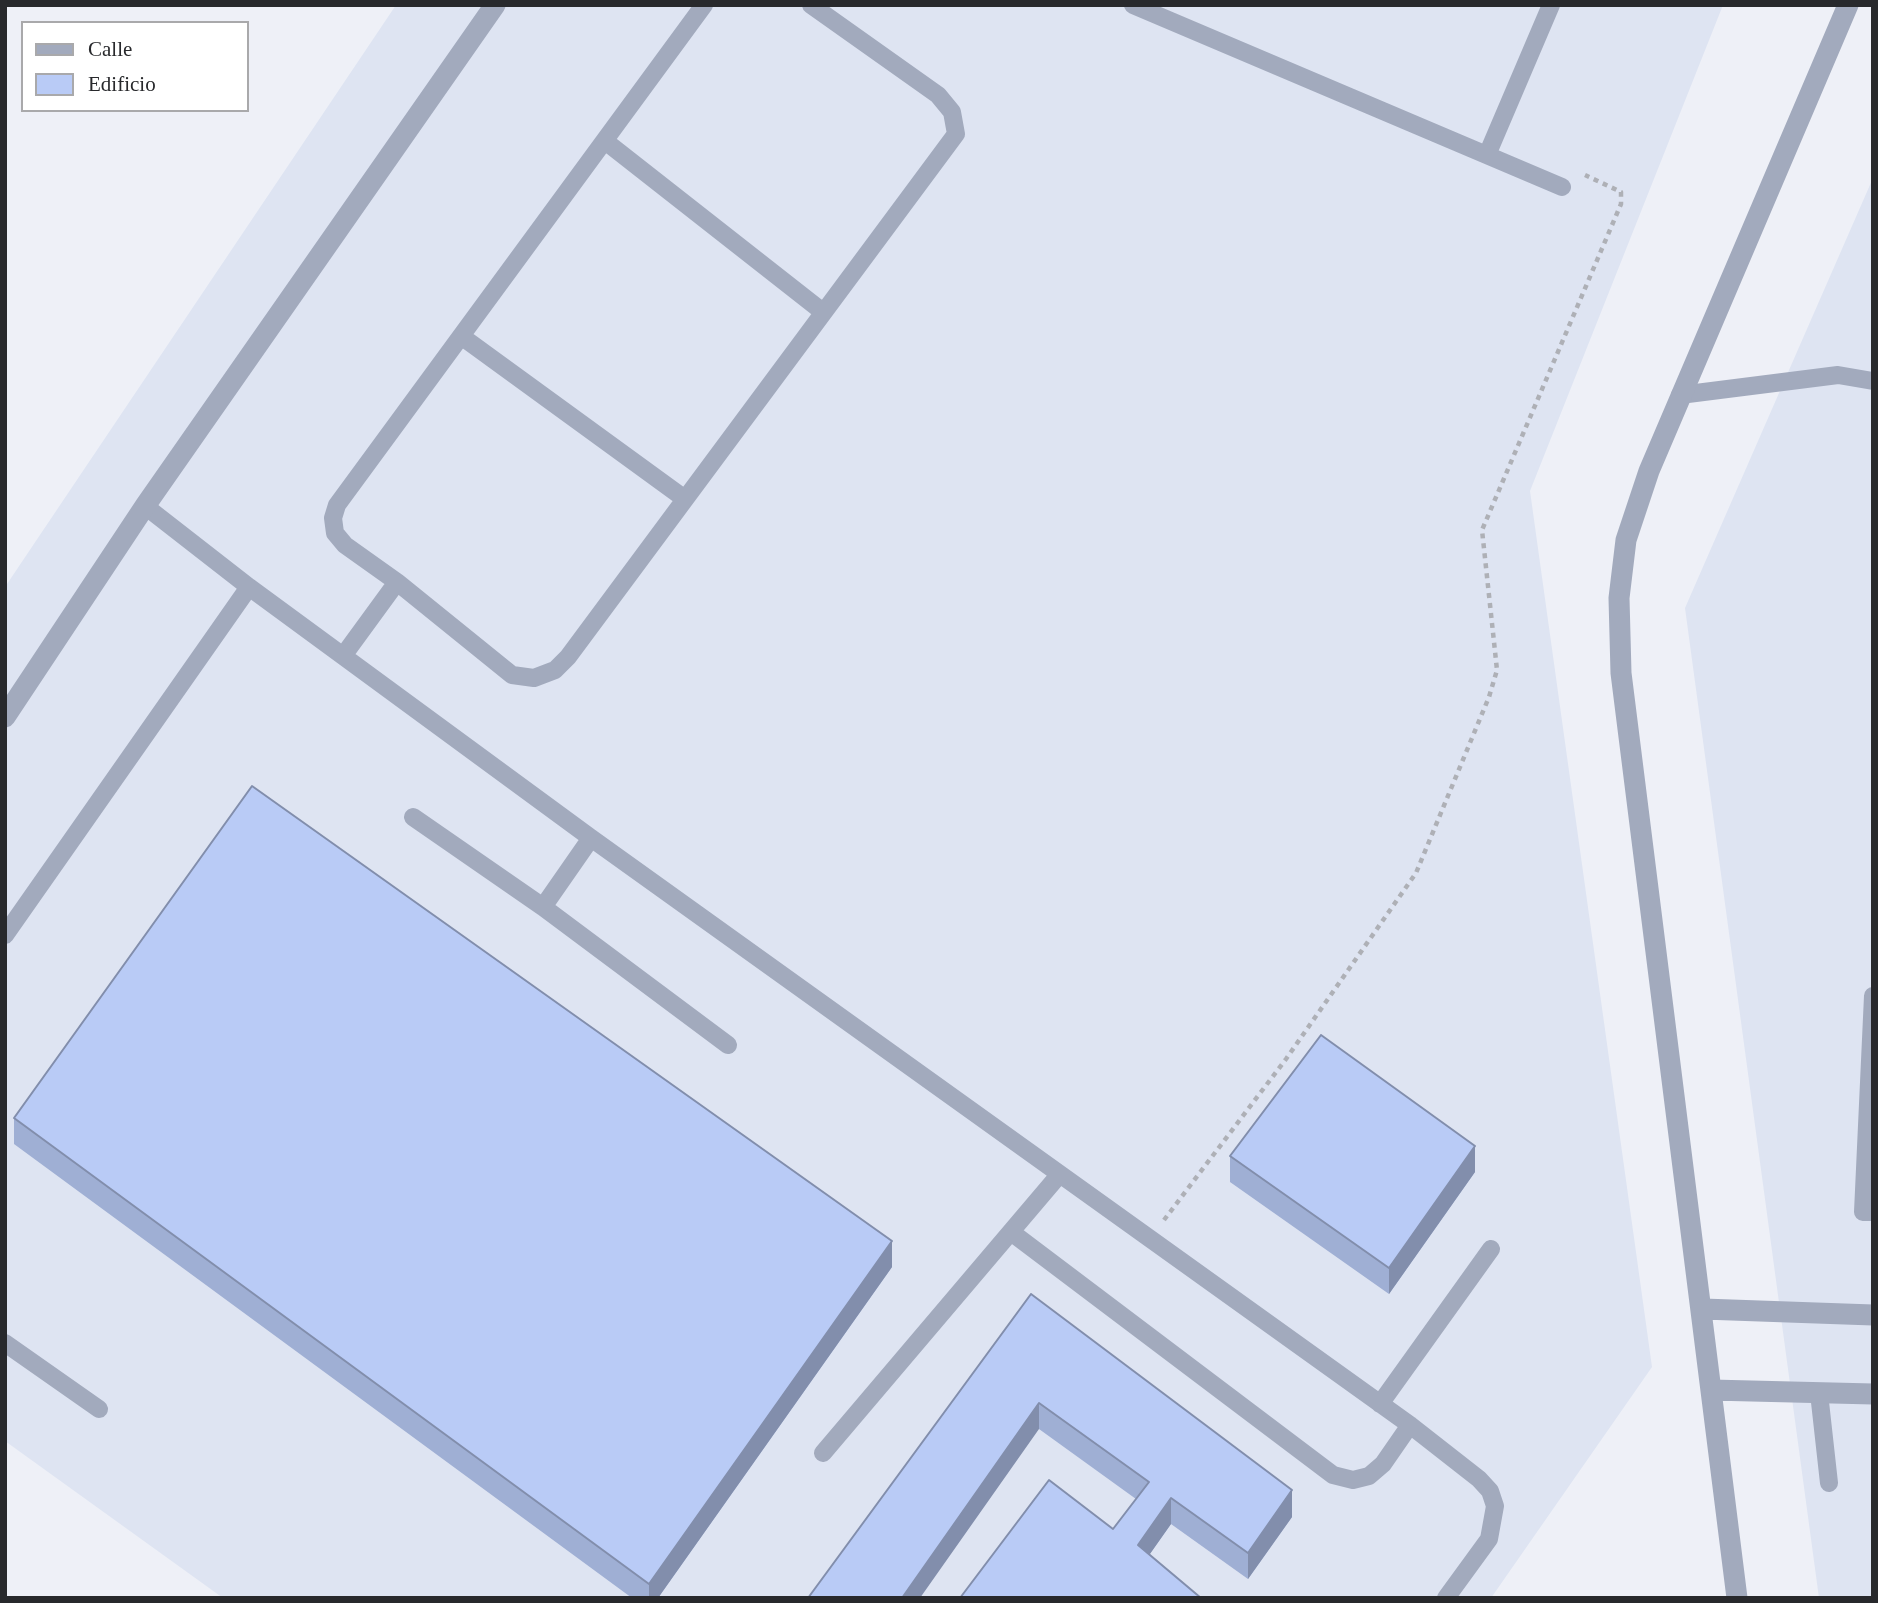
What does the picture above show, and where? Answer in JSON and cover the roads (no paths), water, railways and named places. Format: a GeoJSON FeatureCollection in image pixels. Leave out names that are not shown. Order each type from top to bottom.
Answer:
{"type":"FeatureCollection","features":[{"type":"Feature","properties":{"kind":"street"},"geometry":{"type":"LineString","coordinates":[[5,718],[145,506],[495,5]]}},
{"type":"Feature","properties":{"kind":"street"},"geometry":{"type":"LineString","coordinates":[[1737,1598],[1703,1309],[1621,673],[1619,598],[1626,540],[1680,395],[1848,5]]}},
{"type":"Feature","properties":{"kind":"street"},"geometry":{"type":"LineString","coordinates":[[1703,1309],[1873,1315]]}},
{"type":"Feature","properties":{"kind":"street"},"geometry":{"type":"LineString","coordinates":[[1711,1390],[1873,1394]]}},
{"type":"Feature","properties":{"kind":"lane"},"geometry":{"type":"LineString","coordinates":[[704,5],[337,505],[333,518],[335,533],[345,545],[397,582],[512,675],[534,678],[555,670],[568,657],[956,134],[952,112],[938,94],[817,7]]}},
{"type":"Feature","properties":{"kind":"lane"},"geometry":{"type":"LineString","coordinates":[[1133,5],[1562,187]]}},
{"type":"Feature","properties":{"kind":"lane"},"geometry":{"type":"LineString","coordinates":[[1488,155],[1551,5]]}},
{"type":"Feature","properties":{"kind":"lane"},"geometry":{"type":"LineString","coordinates":[[605,141],[823,312]]}},
{"type":"Feature","properties":{"kind":"lane"},"geometry":{"type":"LineString","coordinates":[[461,336],[685,499]]}},
{"type":"Feature","properties":{"kind":"lane"},"geometry":{"type":"LineString","coordinates":[[1680,395],[1838,375],[1873,381]]}},
{"type":"Feature","properties":{"kind":"lane"},"geometry":{"type":"LineString","coordinates":[[145,506],[249,587],[592,838],[1410,1425],[1479,1479],[1490,1491],[1494,1506],[1489,1539],[1446,1598]]}},
{"type":"Feature","properties":{"kind":"lane"},"geometry":{"type":"LineString","coordinates":[[343,656],[397,582]]}},
{"type":"Feature","properties":{"kind":"lane"},"geometry":{"type":"LineString","coordinates":[[5,935],[249,587]]}},
{"type":"Feature","properties":{"kind":"lane"},"geometry":{"type":"LineString","coordinates":[[413,817],[543,907],[728,1045]]}},
{"type":"Feature","properties":{"kind":"lane"},"geometry":{"type":"LineString","coordinates":[[543,907],[592,838]]}},
{"type":"Feature","properties":{"kind":"lane"},"geometry":{"type":"LineString","coordinates":[[1873,996],[1863,1212],[1873,1212]]}},
{"type":"Feature","properties":{"kind":"lane"},"geometry":{"type":"LineString","coordinates":[[823,1453],[1059,1175]]}},
{"type":"Feature","properties":{"kind":"lane"},"geometry":{"type":"LineString","coordinates":[[1011,1232],[1333,1475],[1353,1480],[1369,1476],[1383,1464],[1410,1425]]}},
{"type":"Feature","properties":{"kind":"lane"},"geometry":{"type":"LineString","coordinates":[[1380,1404],[1491,1249]]}},
{"type":"Feature","properties":{"kind":"lane"},"geometry":{"type":"LineString","coordinates":[[5,1343],[99,1409]]}},
{"type":"Feature","properties":{"kind":"lane"},"geometry":{"type":"LineString","coordinates":[[1819,1393],[1829,1483]]}}]}
